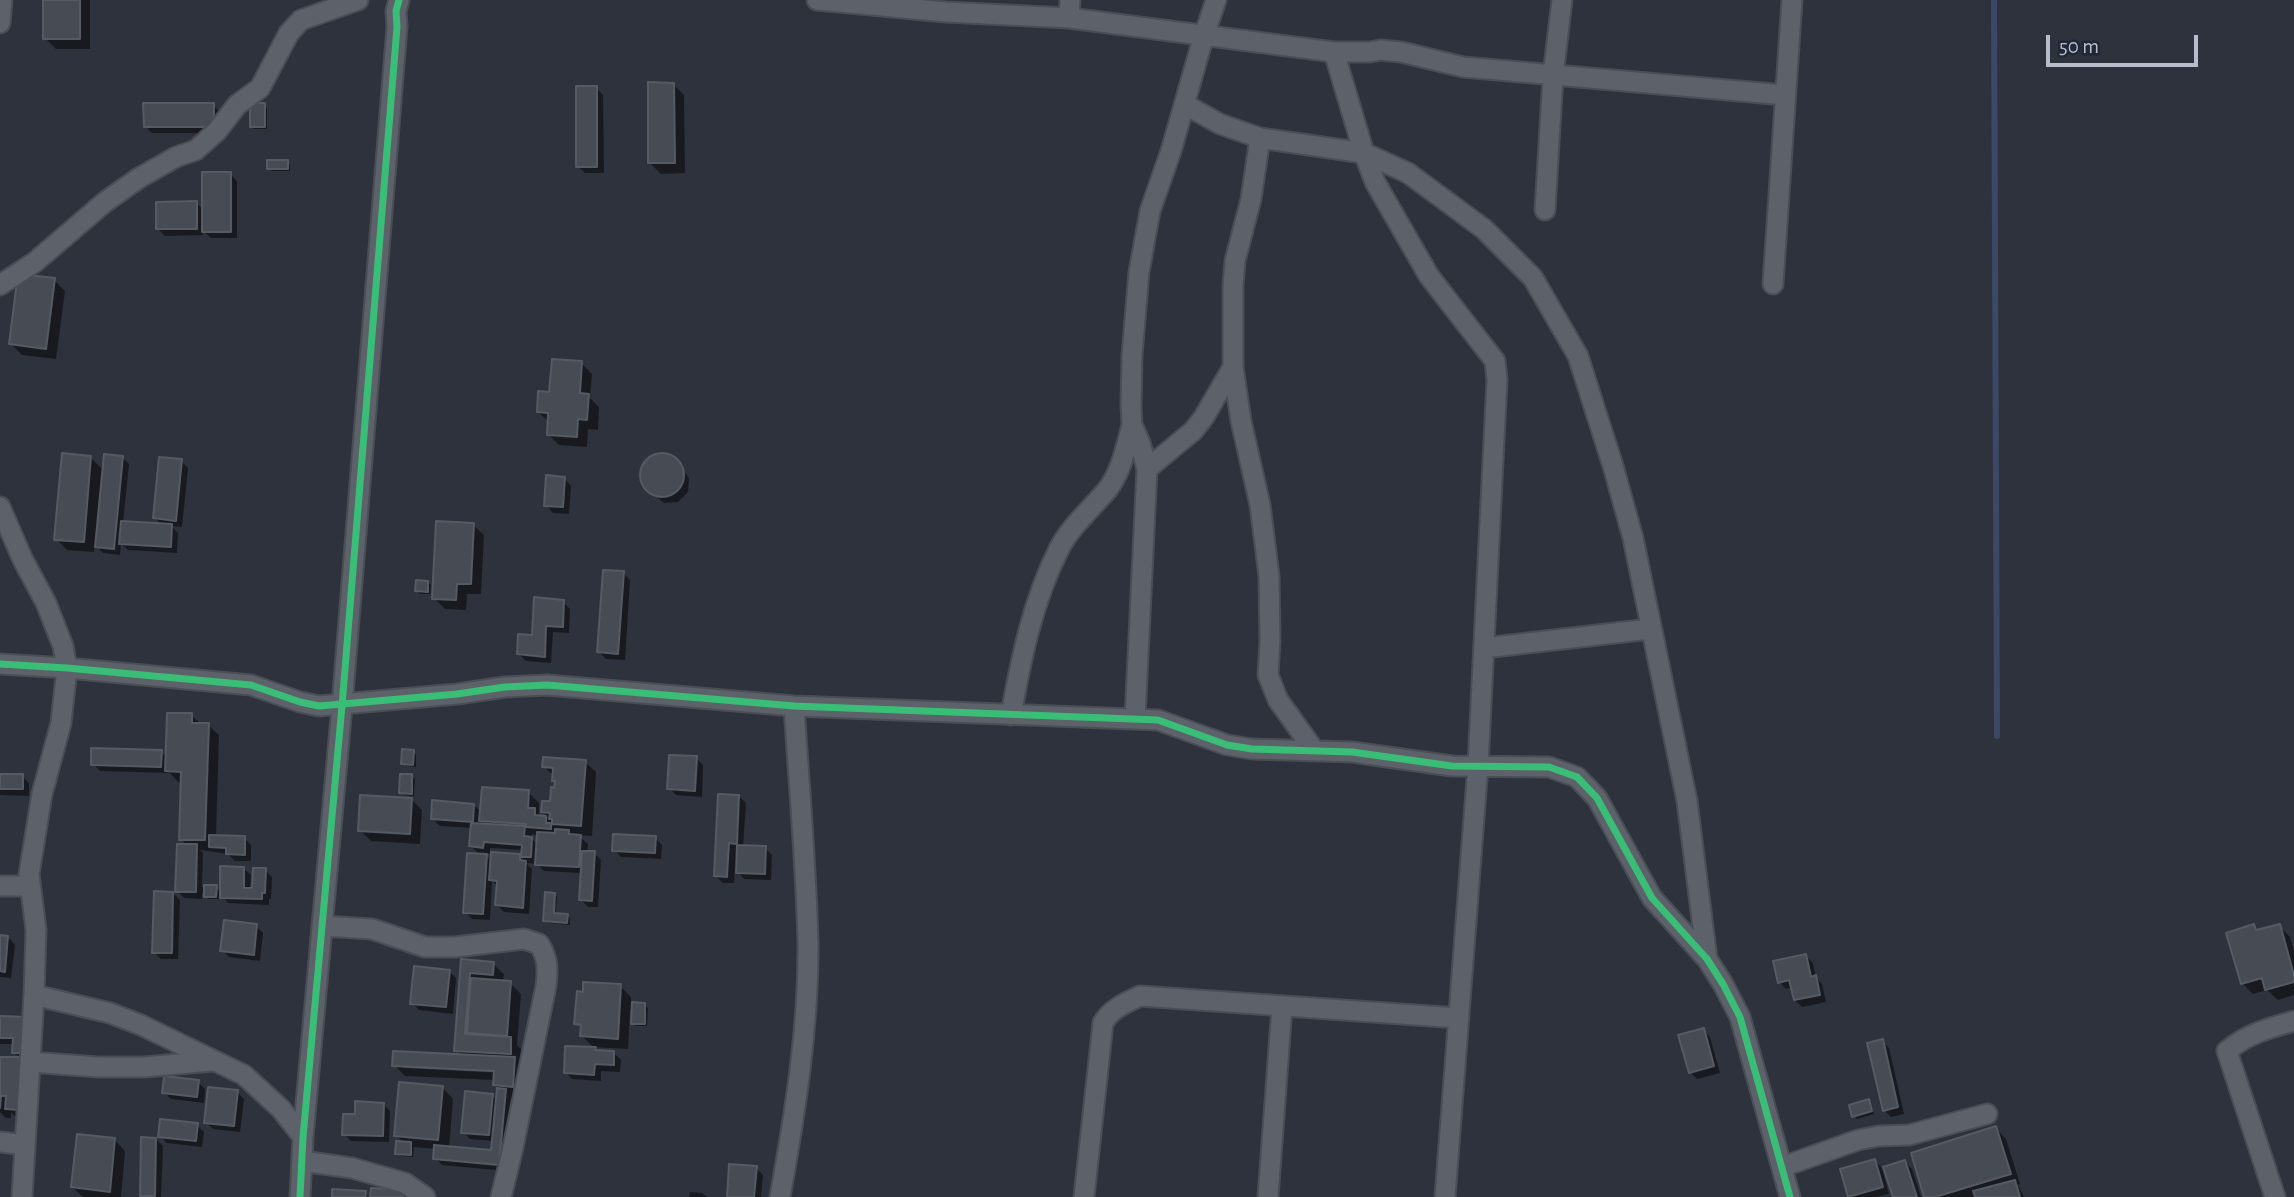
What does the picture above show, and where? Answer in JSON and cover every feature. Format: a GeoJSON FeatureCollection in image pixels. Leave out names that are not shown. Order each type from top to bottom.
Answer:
{"type":"FeatureCollection","features":[{"type":"Feature","properties":{"kind":"street"},"geometry":{"type":"LineString","coordinates":[[0,23],[2,0]]}},
{"type":"Feature","properties":{"kind":"street"},"geometry":{"type":"LineString","coordinates":[[0,285],[35,262],[105,202],[139,178],[195,150],[217,131],[237,105],[260,88],[289,33],[301,20],[358,0]]}},
{"type":"Feature","properties":{"kind":"street"},"geometry":{"type":"LineString","coordinates":[[300,1197],[399,0]]}},
{"type":"Feature","properties":{"kind":"street"},"geometry":{"type":"LineString","coordinates":[[817,0],[946,12],[1070,9],[1204,34],[1334,52],[1401,52],[1463,67],[1785,95]]}},
{"type":"Feature","properties":{"kind":"street"},"geometry":{"type":"LineString","coordinates":[[1011,715],[1035,612],[1060,546],[1109,488],[1123,460],[1132,425],[1132,355],[1139,272],[1150,211],[1171,152],[1216,0]]}},
{"type":"Feature","properties":{"kind":"street"},"geometry":{"type":"LineString","coordinates":[[1545,210],[1553,76],[1562,0]]}},
{"type":"Feature","properties":{"kind":"street"},"geometry":{"type":"LineString","coordinates":[[1773,284],[1792,0]]}},
{"type":"Feature","properties":{"kind":"street"},"geometry":{"type":"LineString","coordinates":[[1334,52],[1375,182],[1429,276],[1495,361],[1497,380],[1478,765],[1445,1197]]}},
{"type":"Feature","properties":{"kind":"street"},"geometry":{"type":"LineString","coordinates":[[1184,104],[1220,124],[1260,138],[1364,153],[1408,173],[1484,229],[1533,278],[1578,356],[1633,538],[1687,801],[1707,959]]}},
{"type":"Feature","properties":{"kind":"street"},"geometry":{"type":"LineString","coordinates":[[1260,138],[1251,199],[1235,261],[1233,367],[1241,421],[1260,505],[1269,576],[1268,675],[1278,700],[1314,750]]}},
{"type":"Feature","properties":{"kind":"street"},"geometry":{"type":"LineString","coordinates":[[1147,469],[1193,431],[1233,367]]}},
{"type":"Feature","properties":{"kind":"street"},"geometry":{"type":"LineString","coordinates":[[1132,425],[1147,469],[1135,719]]}},
{"type":"Feature","properties":{"kind":"street"},"geometry":{"type":"LineString","coordinates":[[0,507],[54,624],[63,646],[67,668],[61,723],[42,794],[29,874],[36,930],[22,1197]]}},
{"type":"Feature","properties":{"kind":"street"},"geometry":{"type":"LineString","coordinates":[[1484,648],[1650,629]]}},
{"type":"Feature","properties":{"kind":"street"},"geometry":{"type":"LineString","coordinates":[[0,664],[251,685],[319,706],[342,706],[505,687],[547,685],[794,706],[1158,720],[1227,745],[1252,749],[1352,752],[1452,766],[1549,766],[1577,777],[1597,798],[1652,898],[1707,959],[1740,1017],[1790,1197]]}},
{"type":"Feature","properties":{"kind":"street"},"geometry":{"type":"LineString","coordinates":[[780,1197],[794,1118],[803,1040],[808,943],[794,706]]}},
{"type":"Feature","properties":{"kind":"street"},"geometry":{"type":"LineString","coordinates":[[0,886],[29,886]]}},
{"type":"Feature","properties":{"kind":"street"},"geometry":{"type":"LineString","coordinates":[[322,926],[372,929],[425,947],[455,947],[524,939],[539,944],[546,955],[548,970],[501,1197]]}},
{"type":"Feature","properties":{"kind":"street"},"geometry":{"type":"LineString","coordinates":[[34,995],[110,1013],[244,1074],[281,1109],[303,1137]]}},
{"type":"Feature","properties":{"kind":"street"},"geometry":{"type":"LineString","coordinates":[[1084,1197],[1102,1023],[1108,1014],[1140,996],[1459,1018]]}},
{"type":"Feature","properties":{"kind":"street"},"geometry":{"type":"LineString","coordinates":[[1268,1197],[1282,1006]]}},
{"type":"Feature","properties":{"kind":"street"},"geometry":{"type":"LineString","coordinates":[[2275,1197],[2227,1051],[2242,1038],[2294,1021]]}},
{"type":"Feature","properties":{"kind":"street"},"geometry":{"type":"LineString","coordinates":[[30,1062],[144,1067],[214,1061]]}},
{"type":"Feature","properties":{"kind":"street"},"geometry":{"type":"LineString","coordinates":[[1782,1167],[1858,1140],[1909,1135],[1987,1114]]}},
{"type":"Feature","properties":{"kind":"street"},"geometry":{"type":"LineString","coordinates":[[0,1142],[25,1146]]}},
{"type":"Feature","properties":{"kind":"street"},"geometry":{"type":"LineString","coordinates":[[302,1161],[352,1168],[405,1182],[425,1197]]}},
{"type":"Feature","properties":{"kind":"building"},"geometry":{"type":"Polygon","coordinates":[[[43,0],[80,0],[80,39],[43,39],[43,0]]]}},
{"type":"Feature","properties":{"kind":"building"},"geometry":{"type":"Polygon","coordinates":[[[648,82],[674,83],[675,163],[648,163],[648,82]]]}},
{"type":"Feature","properties":{"kind":"building"},"geometry":{"type":"Polygon","coordinates":[[[576,86],[597,86],[597,167],[576,167],[576,86]]]}},
{"type":"Feature","properties":{"kind":"building"},"geometry":{"type":"Polygon","coordinates":[[[143,103],[214,103],[214,127],[144,127],[143,103]]]}},
{"type":"Feature","properties":{"kind":"building"},"geometry":{"type":"Polygon","coordinates":[[[250,103],[265,103],[265,127],[250,127],[250,103]]]}},
{"type":"Feature","properties":{"kind":"building"},"geometry":{"type":"Polygon","coordinates":[[[267,160],[288,160],[288,169],[267,169],[267,160]]]}},
{"type":"Feature","properties":{"kind":"building"},"geometry":{"type":"Polygon","coordinates":[[[202,172],[231,172],[231,232],[202,232],[202,172]]]}},
{"type":"Feature","properties":{"kind":"building"},"geometry":{"type":"Polygon","coordinates":[[[197,201],[197,229],[156,229],[156,202],[197,201]]]}},
{"type":"Feature","properties":{"kind":"building"},"geometry":{"type":"Polygon","coordinates":[[[18,274],[55,278],[46,349],[9,344],[18,274]]]}},
{"type":"Feature","properties":{"kind":"building"},"geometry":{"type":"Polygon","coordinates":[[[552,359],[582,361],[580,393],[589,394],[587,420],[578,419],[577,437],[547,435],[548,413],[537,412],[538,391],[549,392],[552,359]]]}},
{"type":"Feature","properties":{"kind":"building"},"geometry":{"type":"Polygon","coordinates":[[[62,453],[91,456],[84,542],[54,540],[62,453]]]}},
{"type":"Feature","properties":{"kind":"building"},"geometry":{"type":"Polygon","coordinates":[[[662,453],[677,460],[684,475],[677,490],[662,497],[647,490],[640,475],[647,460],[662,453]]]}},
{"type":"Feature","properties":{"kind":"building"},"geometry":{"type":"Polygon","coordinates":[[[104,454],[123,456],[114,549],[95,547],[104,454]]]}},
{"type":"Feature","properties":{"kind":"building"},"geometry":{"type":"Polygon","coordinates":[[[159,457],[182,459],[176,521],[153,518],[159,457]]]}},
{"type":"Feature","properties":{"kind":"building"},"geometry":{"type":"Polygon","coordinates":[[[546,475],[565,477],[563,507],[544,506],[546,475]]]}},
{"type":"Feature","properties":{"kind":"building"},"geometry":{"type":"Polygon","coordinates":[[[121,521],[172,524],[171,547],[119,544],[121,521]]]}},
{"type":"Feature","properties":{"kind":"building"},"geometry":{"type":"Polygon","coordinates":[[[436,521],[474,523],[471,584],[457,584],[456,600],[432,599],[436,521]]]}},
{"type":"Feature","properties":{"kind":"building"},"geometry":{"type":"Polygon","coordinates":[[[603,570],[624,571],[618,654],[597,652],[603,570]]]}},
{"type":"Feature","properties":{"kind":"building"},"geometry":{"type":"Polygon","coordinates":[[[416,580],[428,581],[428,592],[415,591],[416,580]]]}},
{"type":"Feature","properties":{"kind":"building"},"geometry":{"type":"Polygon","coordinates":[[[534,597],[564,600],[563,627],[546,626],[545,657],[517,654],[518,634],[532,635],[534,597]]]}},
{"type":"Feature","properties":{"kind":"building"},"geometry":{"type":"Polygon","coordinates":[[[167,713],[192,713],[192,723],[209,723],[205,840],[179,840],[181,772],[165,771],[167,713]]]}},
{"type":"Feature","properties":{"kind":"building"},"geometry":{"type":"Polygon","coordinates":[[[91,748],[162,750],[161,767],[91,765],[91,748]]]}},
{"type":"Feature","properties":{"kind":"building"},"geometry":{"type":"Polygon","coordinates":[[[402,749],[414,750],[413,765],[401,764],[402,749]]]}},
{"type":"Feature","properties":{"kind":"building"},"geometry":{"type":"Polygon","coordinates":[[[669,755],[697,756],[695,791],[667,789],[669,755]]]}},
{"type":"Feature","properties":{"kind":"building"},"geometry":{"type":"Polygon","coordinates":[[[543,757],[586,760],[581,826],[552,824],[550,813],[541,812],[542,801],[550,801],[551,787],[554,788],[555,781],[552,781],[553,768],[542,767],[543,757]]]}},
{"type":"Feature","properties":{"kind":"building"},"geometry":{"type":"Polygon","coordinates":[[[0,774],[23,774],[23,789],[0,789],[0,774]]]}},
{"type":"Feature","properties":{"kind":"building"},"geometry":{"type":"Polygon","coordinates":[[[400,774],[412,774],[412,794],[399,793],[400,774]]]}},
{"type":"Feature","properties":{"kind":"building"},"geometry":{"type":"Polygon","coordinates":[[[482,787],[529,790],[528,808],[535,808],[535,815],[546,816],[546,823],[551,823],[551,829],[526,827],[526,824],[479,821],[482,787]]]}},
{"type":"Feature","properties":{"kind":"building"},"geometry":{"type":"Polygon","coordinates":[[[718,794],[739,795],[737,844],[729,843],[727,877],[714,876],[718,794]]]}},
{"type":"Feature","properties":{"kind":"building"},"geometry":{"type":"Polygon","coordinates":[[[360,795],[412,798],[410,834],[358,831],[360,795]]]}},
{"type":"Feature","properties":{"kind":"building"},"geometry":{"type":"Polygon","coordinates":[[[432,800],[474,804],[473,822],[431,819],[432,800]]]}},
{"type":"Feature","properties":{"kind":"building"},"geometry":{"type":"Polygon","coordinates":[[[471,823],[525,826],[524,836],[532,837],[531,857],[521,857],[522,845],[484,842],[483,848],[469,846],[471,823]]]}},
{"type":"Feature","properties":{"kind":"building"},"geometry":{"type":"Polygon","coordinates":[[[555,829],[569,830],[569,834],[581,835],[579,867],[535,865],[537,832],[555,833],[555,829]]]}},
{"type":"Feature","properties":{"kind":"building"},"geometry":{"type":"Polygon","coordinates":[[[613,834],[656,836],[655,853],[612,851],[613,834]]]}},
{"type":"Feature","properties":{"kind":"building"},"geometry":{"type":"Polygon","coordinates":[[[209,835],[245,836],[245,855],[226,854],[226,848],[209,847],[209,835]]]}},
{"type":"Feature","properties":{"kind":"building"},"geometry":{"type":"Polygon","coordinates":[[[177,844],[197,844],[196,892],[175,892],[177,844]]]}},
{"type":"Feature","properties":{"kind":"building"},"geometry":{"type":"Polygon","coordinates":[[[737,845],[766,846],[765,874],[736,873],[737,845]]]}},
{"type":"Feature","properties":{"kind":"building"},"geometry":{"type":"Polygon","coordinates":[[[582,851],[595,851],[592,901],[579,900],[582,851]]]}},
{"type":"Feature","properties":{"kind":"building"},"geometry":{"type":"Polygon","coordinates":[[[491,852],[520,854],[520,860],[526,861],[523,908],[495,905],[497,881],[489,880],[491,852]]]}},
{"type":"Feature","properties":{"kind":"building"},"geometry":{"type":"Polygon","coordinates":[[[467,853],[487,854],[483,914],[463,913],[467,853]]]}},
{"type":"Feature","properties":{"kind":"building"},"geometry":{"type":"Polygon","coordinates":[[[220,866],[244,867],[244,888],[252,888],[253,868],[266,868],[265,893],[262,893],[262,899],[220,898],[220,866]]]}},
{"type":"Feature","properties":{"kind":"building"},"geometry":{"type":"Polygon","coordinates":[[[204,885],[217,885],[216,897],[204,897],[204,885]]]}},
{"type":"Feature","properties":{"kind":"building"},"geometry":{"type":"Polygon","coordinates":[[[154,891],[173,892],[172,953],[152,953],[154,891]]]}},
{"type":"Feature","properties":{"kind":"building"},"geometry":{"type":"Polygon","coordinates":[[[545,892],[555,893],[554,913],[568,914],[567,923],[543,921],[545,892]]]}},
{"type":"Feature","properties":{"kind":"building"},"geometry":{"type":"Polygon","coordinates":[[[224,920],[257,924],[254,955],[220,951],[224,920]]]}},
{"type":"Feature","properties":{"kind":"building"},"geometry":{"type":"Polygon","coordinates":[[[2254,924],[2256,930],[2280,924],[2294,982],[2265,990],[2262,978],[2241,984],[2226,933],[2254,924]]]}},
{"type":"Feature","properties":{"kind":"building"},"geometry":{"type":"Polygon","coordinates":[[[0,935],[8,936],[5,972],[0,971],[0,935]]]}},
{"type":"Feature","properties":{"kind":"building"},"geometry":{"type":"Polygon","coordinates":[[[1806,954],[1811,977],[1816,975],[1820,995],[1794,1000],[1789,980],[1778,983],[1773,961],[1806,954]]]}},
{"type":"Feature","properties":{"kind":"building"},"geometry":{"type":"Polygon","coordinates":[[[461,959],[494,962],[493,975],[470,973],[465,1034],[511,1037],[511,1054],[454,1051],[461,959]]]}},
{"type":"Feature","properties":{"kind":"building"},"geometry":{"type":"Polygon","coordinates":[[[414,966],[450,970],[446,1007],[410,1004],[414,966]]]}},
{"type":"Feature","properties":{"kind":"building"},"geometry":{"type":"Polygon","coordinates":[[[471,978],[511,981],[507,1036],[467,1033],[471,978]]]}},
{"type":"Feature","properties":{"kind":"building"},"geometry":{"type":"Polygon","coordinates":[[[583,982],[621,984],[618,1039],[580,1036],[581,1025],[574,1024],[577,991],[583,992],[583,982]]]}},
{"type":"Feature","properties":{"kind":"building"},"geometry":{"type":"Polygon","coordinates":[[[632,1002],[645,1003],[645,1024],[631,1024],[632,1002]]]}},
{"type":"Feature","properties":{"kind":"building"},"geometry":{"type":"Polygon","coordinates":[[[0,1016],[28,1017],[27,1053],[12,1053],[13,1038],[0,1038],[0,1016]]]}},
{"type":"Feature","properties":{"kind":"building"},"geometry":{"type":"Polygon","coordinates":[[[1704,1028],[1714,1066],[1689,1073],[1678,1035],[1704,1028]]]}},
{"type":"Feature","properties":{"kind":"building"},"geometry":{"type":"Polygon","coordinates":[[[1883,1039],[1898,1107],[1883,1111],[1867,1043],[1883,1039]]]}},
{"type":"Feature","properties":{"kind":"building"},"geometry":{"type":"Polygon","coordinates":[[[565,1046],[596,1047],[595,1050],[614,1051],[614,1065],[595,1064],[594,1075],[564,1073],[565,1046]]]}},
{"type":"Feature","properties":{"kind":"building"},"geometry":{"type":"Polygon","coordinates":[[[393,1051],[515,1057],[513,1087],[493,1085],[494,1071],[392,1066],[393,1051]]]}},
{"type":"Feature","properties":{"kind":"building"},"geometry":{"type":"Polygon","coordinates":[[[0,1057],[21,1057],[19,1110],[5,1109],[6,1096],[1,1096],[0,1108],[0,1057]]]}},
{"type":"Feature","properties":{"kind":"building"},"geometry":{"type":"Polygon","coordinates":[[[164,1076],[199,1080],[197,1097],[162,1093],[164,1076]]]}},
{"type":"Feature","properties":{"kind":"building"},"geometry":{"type":"Polygon","coordinates":[[[399,1082],[443,1086],[438,1140],[394,1136],[399,1082]]]}},
{"type":"Feature","properties":{"kind":"building"},"geometry":{"type":"Polygon","coordinates":[[[208,1087],[238,1090],[234,1126],[204,1123],[208,1087]]]}},
{"type":"Feature","properties":{"kind":"building"},"geometry":{"type":"Polygon","coordinates":[[[497,1088],[506,1089],[499,1165],[433,1159],[434,1145],[491,1150],[497,1088]]]}},
{"type":"Feature","properties":{"kind":"building"},"geometry":{"type":"Polygon","coordinates":[[[465,1091],[493,1094],[489,1135],[461,1133],[465,1091]]]}},
{"type":"Feature","properties":{"kind":"building"},"geometry":{"type":"Polygon","coordinates":[[[1869,1099],[1872,1111],[1852,1117],[1849,1105],[1869,1099]]]}},
{"type":"Feature","properties":{"kind":"building"},"geometry":{"type":"Polygon","coordinates":[[[355,1101],[384,1103],[383,1136],[342,1135],[343,1114],[355,1114],[355,1101]]]}},
{"type":"Feature","properties":{"kind":"building"},"geometry":{"type":"Polygon","coordinates":[[[160,1119],[198,1123],[196,1141],[158,1137],[160,1119]]]}},
{"type":"Feature","properties":{"kind":"building"},"geometry":{"type":"Polygon","coordinates":[[[1996,1126],[2011,1174],[1935,1197],[1924,1197],[1911,1153],[1996,1126]]]}},
{"type":"Feature","properties":{"kind":"building"},"geometry":{"type":"Polygon","coordinates":[[[77,1134],[115,1138],[110,1192],[71,1187],[77,1134]]]}},
{"type":"Feature","properties":{"kind":"building"},"geometry":{"type":"Polygon","coordinates":[[[141,1137],[156,1138],[155,1196],[140,1196],[141,1137]]]}},
{"type":"Feature","properties":{"kind":"building"},"geometry":{"type":"Polygon","coordinates":[[[396,1141],[411,1142],[411,1155],[395,1154],[396,1141]]]}},
{"type":"Feature","properties":{"kind":"building"},"geometry":{"type":"Polygon","coordinates":[[[1875,1159],[1883,1187],[1848,1197],[1840,1169],[1875,1159]]]}},
{"type":"Feature","properties":{"kind":"building"},"geometry":{"type":"Polygon","coordinates":[[[1905,1160],[1917,1197],[1893,1197],[1883,1167],[1905,1160]]]}},
{"type":"Feature","properties":{"kind":"building"},"geometry":{"type":"Polygon","coordinates":[[[729,1164],[757,1166],[754,1197],[727,1197],[729,1164]]]}},
{"type":"Feature","properties":{"kind":"building"},"geometry":{"type":"Polygon","coordinates":[[[2015,1180],[2020,1197],[1975,1197],[1973,1191],[2015,1180]]]}},
{"type":"Feature","properties":{"kind":"building"},"geometry":{"type":"Polygon","coordinates":[[[371,1188],[404,1190],[403,1197],[370,1197],[371,1188]]]}},
{"type":"Feature","properties":{"kind":"building"},"geometry":{"type":"Polygon","coordinates":[[[332,1189],[366,1191],[365,1197],[332,1197],[332,1189]]]}},
{"type":"Feature","properties":{"kind":"waterway"},"geometry":{"type":"LineString","coordinates":[[1994,0],[1997,736]]}},
{"type":"Feature","properties":{"kind":"cycle path"},"geometry":{"type":"LineString","coordinates":[[300,1197],[399,0]]}},
{"type":"Feature","properties":{"kind":"cycle path"},"geometry":{"type":"LineString","coordinates":[[0,664],[251,685],[319,706],[547,685],[794,706],[1158,720],[1227,745],[1252,749],[1352,752],[1452,766],[1549,767],[1577,777],[1597,798],[1652,898],[1707,959],[1723,984],[1740,1017],[1790,1197]]}}]}
